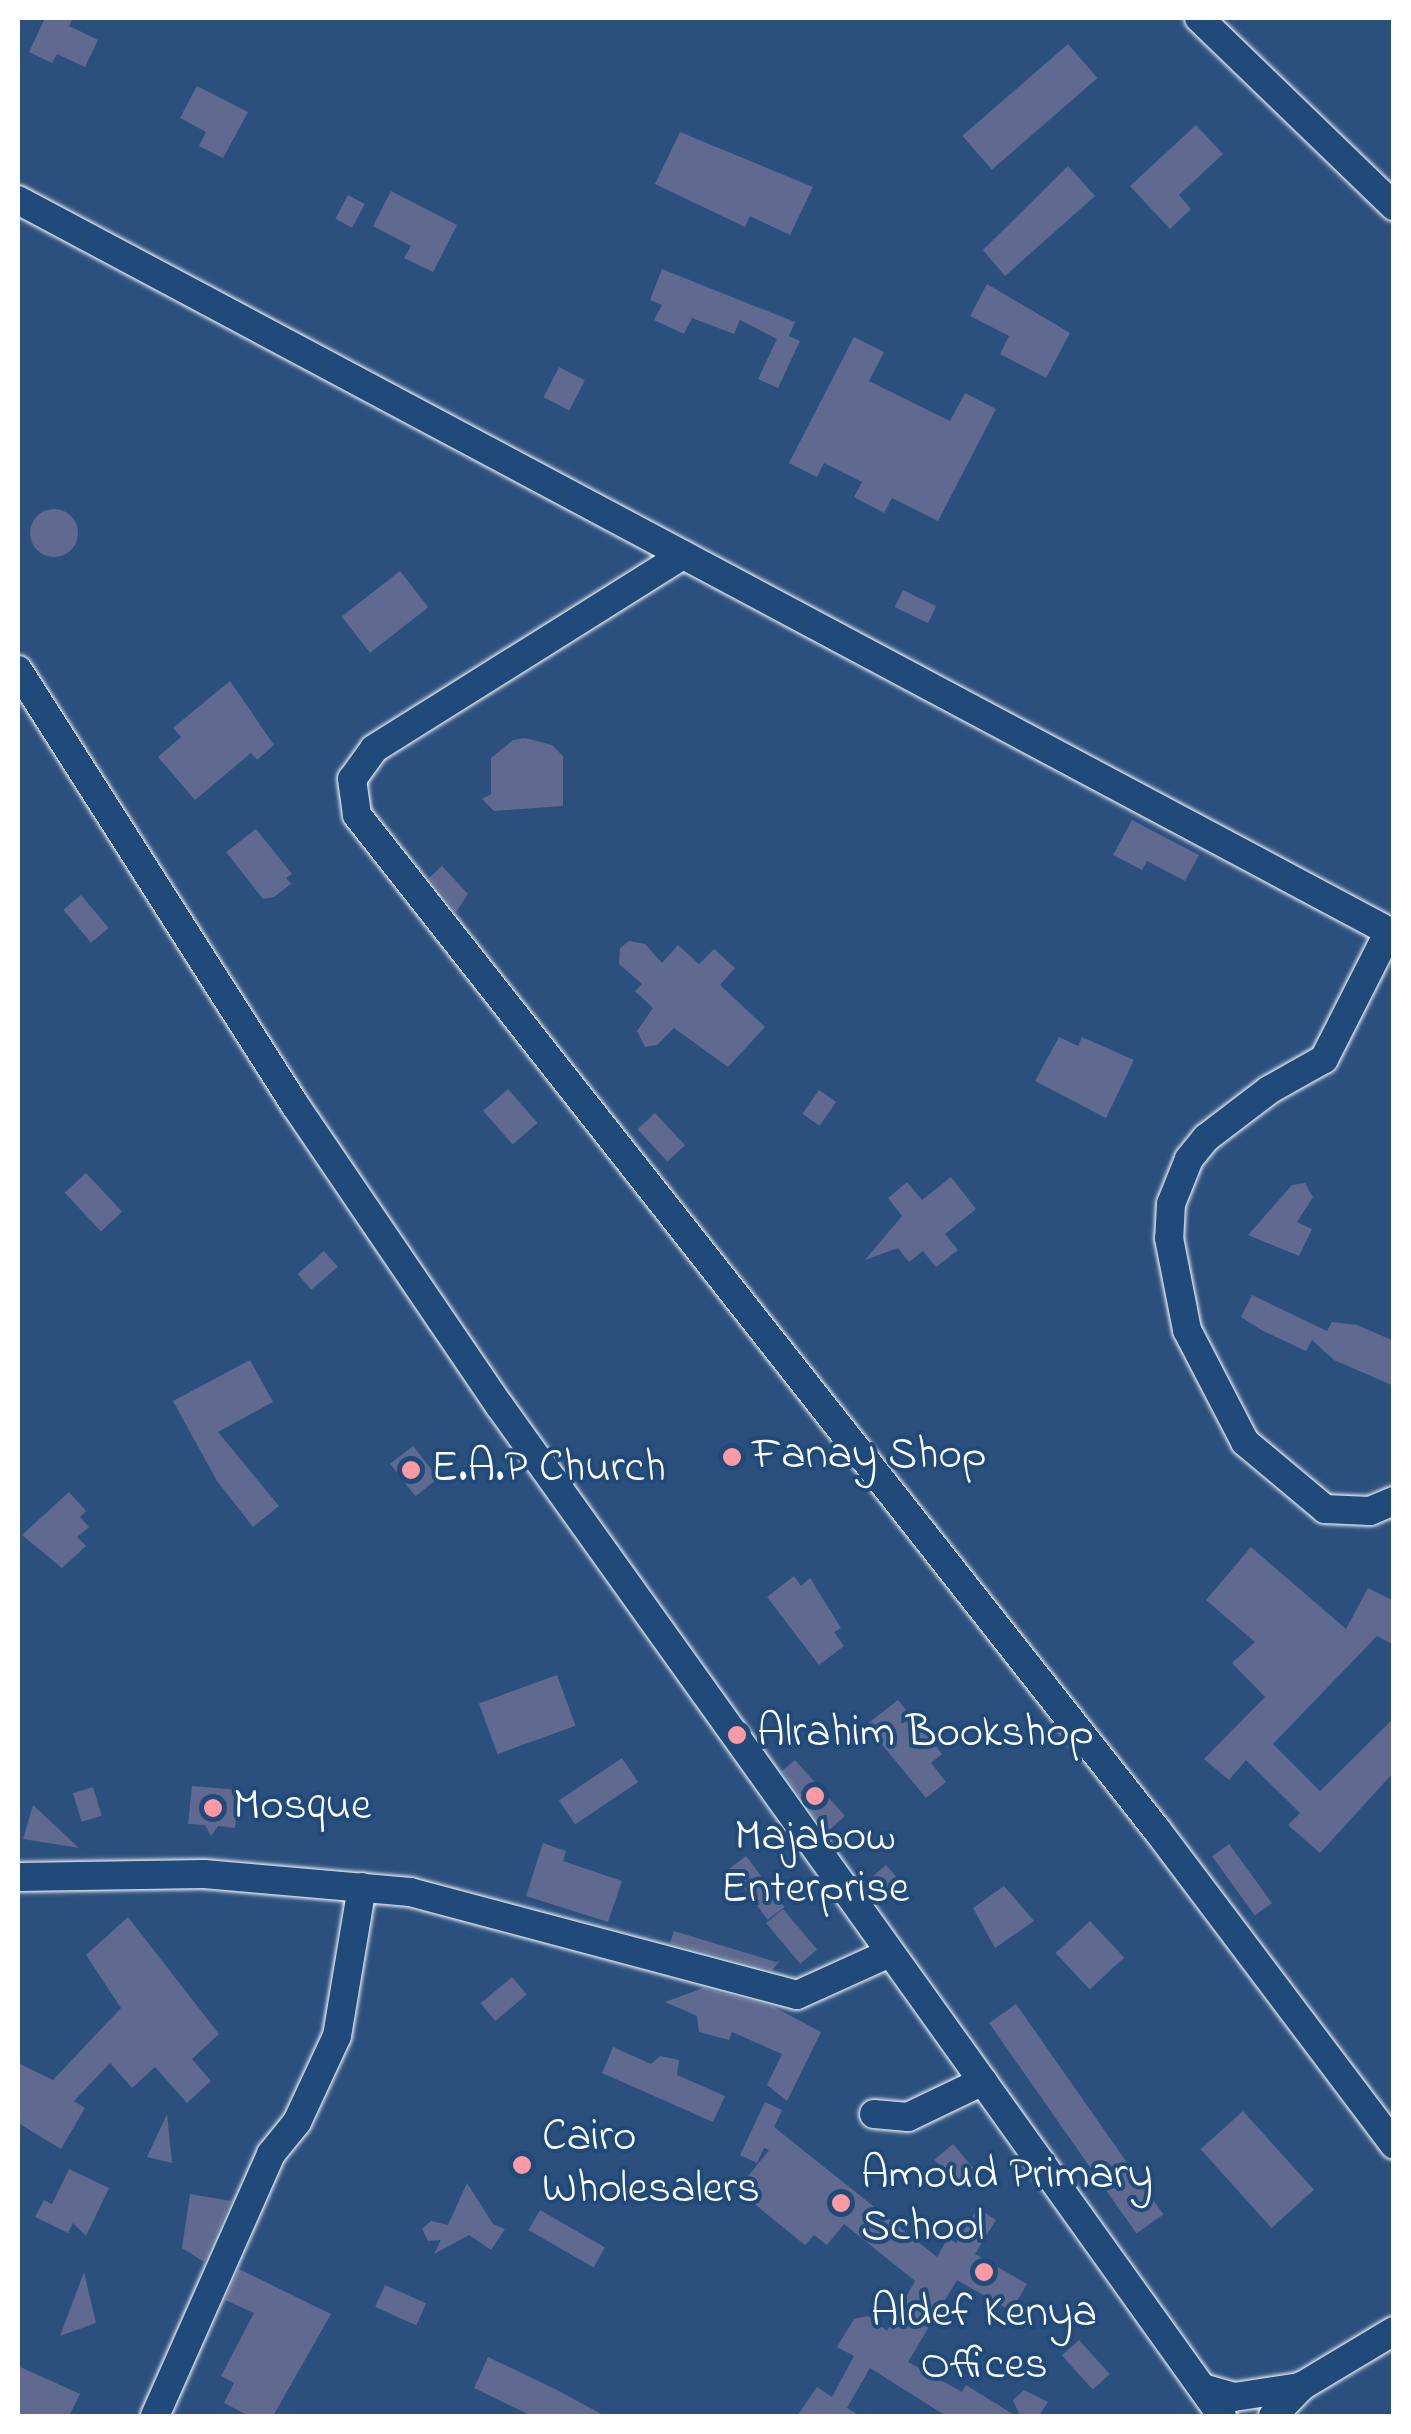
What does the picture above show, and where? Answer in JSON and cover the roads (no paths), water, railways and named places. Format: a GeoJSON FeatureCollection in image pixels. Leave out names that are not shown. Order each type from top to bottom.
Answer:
{"type":"FeatureCollection","features":[{"type":"Feature","properties":{"kind":"street"},"geometry":{"type":"LineString","coordinates":[[1200,18],[1394,206]]}},
{"type":"Feature","properties":{"kind":"street"},"geometry":{"type":"LineString","coordinates":[[18,200],[1391,932],[1324,1059],[1269,1090],[1189,1159],[1171,1204],[1168,1238],[1187,1330],[1245,1442],[1325,1509],[1358,1512],[1394,1501]]}},
{"type":"Feature","properties":{"kind":"street"},"geometry":{"type":"LineString","coordinates":[[683,555],[374,749],[352,779],[357,815],[1157,1830],[1394,2144]]}},
{"type":"Feature","properties":{"kind":"street"},"geometry":{"type":"LineString","coordinates":[[18,670],[317,1136],[888,1954],[1222,2416]]}},
{"type":"Feature","properties":{"kind":"street"},"geometry":{"type":"LineString","coordinates":[[20,1884],[204,1874],[362,1888],[480,1909],[797,1995],[888,1954]]}},
{"type":"Feature","properties":{"kind":"street"},"geometry":{"type":"LineString","coordinates":[[155,2416],[271,2154],[297,2122],[337,2036],[362,1888]]}},
{"type":"Feature","properties":{"kind":"street"},"geometry":{"type":"LineString","coordinates":[[874,2114],[908,2117],[983,2081]]}},
{"type":"Feature","properties":{"kind":"street"},"geometry":{"type":"LineString","coordinates":[[1273,2416],[1302,2386],[1394,2332]]}},
{"type":"Feature","properties":{"kind":"street"},"geometry":{"type":"LineString","coordinates":[[1206,2389],[1234,2396],[1302,2386]]}},
{"type":"Feature","properties":{"kind":"place","name":"Fanay Shop"},"geometry":{"type":"Point","coordinates":[732,1457]}},
{"type":"Feature","properties":{"kind":"place","name":"E.A.P Church"},"geometry":{"type":"Point","coordinates":[411,1470]}},
{"type":"Feature","properties":{"kind":"place","name":"Alrahim Bookshop"},"geometry":{"type":"Point","coordinates":[737,1735]}},
{"type":"Feature","properties":{"kind":"place","name":"Majabow Enterprise"},"geometry":{"type":"Point","coordinates":[815,1796]}},
{"type":"Feature","properties":{"kind":"place","name":"Mosque"},"geometry":{"type":"Point","coordinates":[213,1808]}},
{"type":"Feature","properties":{"kind":"place","name":"Cairo Wholesalers"},"geometry":{"type":"Point","coordinates":[522,2165]}},
{"type":"Feature","properties":{"kind":"place","name":"Amoud Primary School"},"geometry":{"type":"Point","coordinates":[841,2203]}},
{"type":"Feature","properties":{"kind":"place","name":"Aldef Kenya Offices"},"geometry":{"type":"Point","coordinates":[984,2272]}}]}
